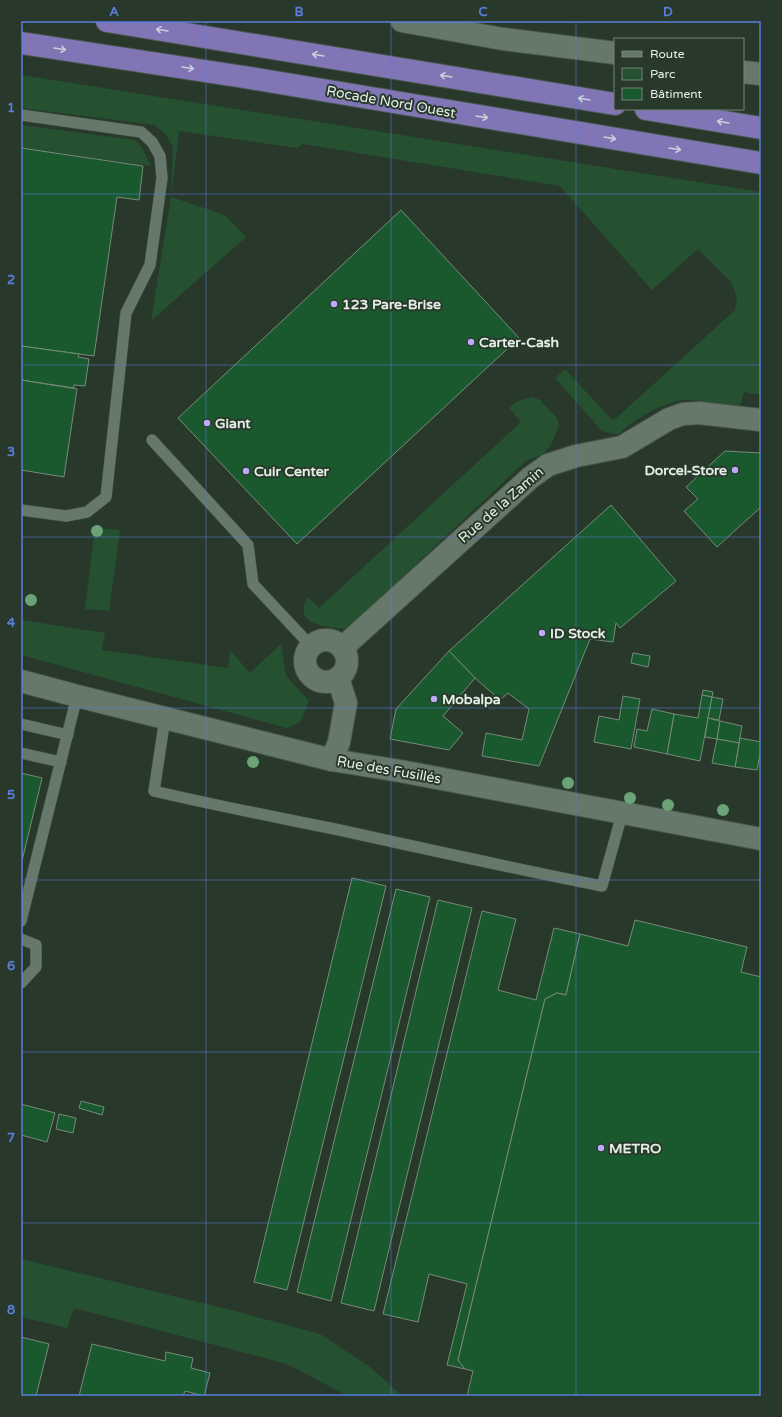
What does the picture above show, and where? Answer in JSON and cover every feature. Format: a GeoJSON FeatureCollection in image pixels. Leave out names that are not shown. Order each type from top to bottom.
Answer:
{"type":"FeatureCollection","features":[{"type":"Feature","properties":{"kind":"highway"},"geometry":{"type":"LineString","coordinates":[[107,21],[614,104]]}},
{"type":"Feature","properties":{"kind":"highway","name":"Rocade Nord Ouest"},"geometry":{"type":"LineString","coordinates":[[21,43],[244,77],[761,163]]}},
{"type":"Feature","properties":{"kind":"highway"},"geometry":{"type":"LineString","coordinates":[[652,110],[761,128]]}},
{"type":"Feature","properties":{"kind":"street"},"geometry":{"type":"LineString","coordinates":[[402,21],[503,39],[614,53]]}},
{"type":"Feature","properties":{"kind":"street"},"geometry":{"type":"LineString","coordinates":[[744,72],[761,74]]}},
{"type":"Feature","properties":{"kind":"street","name":"Rue de la Zamin"},"geometry":{"type":"LineString","coordinates":[[342,648],[530,478],[548,465],[576,456],[622,447],[669,419],[683,414],[699,413],[761,420]]}},
{"type":"Feature","properties":{"kind":"street"},"geometry":{"type":"LineString","coordinates":[[330,640],[337,643],[342,648],[346,654],[347,661],[343,674],[338,678],[332,681],[318,681],[308,672],[305,665],[305,659],[307,652],[316,642],[330,640]]}},
{"type":"Feature","properties":{"kind":"street"},"geometry":{"type":"LineString","coordinates":[[332,760],[339,742],[346,703],[338,678]]}},
{"type":"Feature","properties":{"kind":"street","name":"Rue des Fusillés"},"geometry":{"type":"LineString","coordinates":[[21,681],[332,760],[400,771],[761,840]]}},
{"type":"Feature","properties":{"kind":"lane"},"geometry":{"type":"LineString","coordinates":[[21,115],[141,132],[152,142],[160,156],[162,178],[150,265],[126,313],[106,498],[86,512],[66,516],[21,510]]}},
{"type":"Feature","properties":{"kind":"lane"},"geometry":{"type":"LineString","coordinates":[[152,440],[248,545],[253,584],[311,646]]}},
{"type":"Feature","properties":{"kind":"lane"},"geometry":{"type":"LineString","coordinates":[[21,921],[78,696]]}},
{"type":"Feature","properties":{"kind":"lane"},"geometry":{"type":"LineString","coordinates":[[164,718],[154,791],[206,804],[342,831],[554,877],[602,886],[622,814]]}},
{"type":"Feature","properties":{"kind":"lane"},"geometry":{"type":"LineString","coordinates":[[21,724],[68,735]]}},
{"type":"Feature","properties":{"kind":"lane"},"geometry":{"type":"LineString","coordinates":[[21,753],[61,762]]}},
{"type":"Feature","properties":{"kind":"lane"},"geometry":{"type":"LineString","coordinates":[[21,939],[36,945],[36,967],[21,983]]}},
{"type":"Feature","properties":{"kind":"green space"},"geometry":{"type":"Polygon","coordinates":[[[21,75],[761,192],[761,395],[744,392],[739,408],[703,401],[683,400],[674,402],[648,413],[632,423],[618,435],[602,431],[555,378],[565,369],[613,421],[735,310],[737,297],[731,282],[698,249],[652,290],[560,186],[303,144],[297,148],[179,131],[171,197],[173,147],[166,135],[155,125],[21,108],[21,75]]]}},
{"type":"Feature","properties":{"kind":"green space"},"geometry":{"type":"Polygon","coordinates":[[[21,125],[135,140],[142,147],[151,166],[21,148],[21,125]]]}},
{"type":"Feature","properties":{"kind":"green space"},"geometry":{"type":"Polygon","coordinates":[[[171,197],[225,215],[246,237],[151,321],[171,197]]]}},
{"type":"Feature","properties":{"kind":"green space"},"geometry":{"type":"Polygon","coordinates":[[[532,397],[540,400],[557,418],[559,426],[551,445],[542,455],[527,460],[347,629],[322,626],[308,619],[304,614],[304,607],[308,597],[319,608],[521,422],[509,408],[518,401],[532,397]]]}},
{"type":"Feature","properties":{"kind":"green space"},"geometry":{"type":"Polygon","coordinates":[[[95,528],[120,530],[109,611],[85,609],[95,528]]]}},
{"type":"Feature","properties":{"kind":"green space"},"geometry":{"type":"Polygon","coordinates":[[[21,620],[105,633],[102,650],[228,668],[230,650],[250,673],[281,644],[286,676],[309,701],[300,722],[287,728],[21,655],[21,620]]]}},
{"type":"Feature","properties":{"kind":"green space"},"geometry":{"type":"Polygon","coordinates":[[[21,1259],[235,1311],[320,1334],[370,1367],[402,1396],[348,1396],[287,1364],[74,1308],[67,1328],[21,1317],[21,1259]]]}},
{"type":"Feature","properties":{"kind":"building"},"geometry":{"type":"Polygon","coordinates":[[[21,148],[143,166],[139,200],[117,197],[94,356],[21,346],[21,148]]]}},
{"type":"Feature","properties":{"kind":"building"},"geometry":{"type":"Polygon","coordinates":[[[401,210],[519,338],[297,544],[178,418],[401,210]]]}},
{"type":"Feature","properties":{"kind":"building"},"geometry":{"type":"Polygon","coordinates":[[[21,346],[79,354],[78,357],[89,359],[85,386],[74,385],[74,388],[21,380],[21,346]]]}},
{"type":"Feature","properties":{"kind":"building"},"geometry":{"type":"Polygon","coordinates":[[[21,380],[77,389],[64,477],[21,470],[21,380]]]}},
{"type":"Feature","properties":{"kind":"building"},"geometry":{"type":"Polygon","coordinates":[[[725,451],[761,453],[761,507],[717,547],[684,511],[698,499],[686,487],[725,451]]]}},
{"type":"Feature","properties":{"kind":"building","name":"ID Stock"},"geometry":{"type":"Polygon","coordinates":[[[611,505],[676,581],[620,628],[616,623],[613,642],[590,639],[539,766],[482,756],[486,733],[522,740],[529,709],[508,693],[500,700],[475,678],[449,651],[611,505]]]}},
{"type":"Feature","properties":{"kind":"building"},"geometry":{"type":"Polygon","coordinates":[[[449,651],[475,678],[443,716],[463,733],[449,750],[390,739],[396,709],[449,651]]]}},
{"type":"Feature","properties":{"kind":"building"},"geometry":{"type":"Polygon","coordinates":[[[633,653],[650,656],[648,667],[631,663],[633,653]]]}},
{"type":"Feature","properties":{"kind":"building"},"geometry":{"type":"Polygon","coordinates":[[[703,690],[713,692],[712,697],[702,695],[703,690]]]}},
{"type":"Feature","properties":{"kind":"building"},"geometry":{"type":"Polygon","coordinates":[[[702,695],[712,697],[700,761],[667,754],[674,714],[698,718],[702,695]]]}},
{"type":"Feature","properties":{"kind":"building"},"geometry":{"type":"Polygon","coordinates":[[[623,696],[640,699],[631,749],[594,742],[599,716],[619,720],[623,696]]]}},
{"type":"Feature","properties":{"kind":"building"},"geometry":{"type":"Polygon","coordinates":[[[712,697],[723,699],[719,720],[708,718],[712,697]]]}},
{"type":"Feature","properties":{"kind":"building"},"geometry":{"type":"Polygon","coordinates":[[[652,709],[674,714],[667,754],[634,747],[637,729],[647,731],[652,709]]]}},
{"type":"Feature","properties":{"kind":"building"},"geometry":{"type":"Polygon","coordinates":[[[708,718],[720,721],[717,739],[705,737],[708,718]]]}},
{"type":"Feature","properties":{"kind":"building"},"geometry":{"type":"Polygon","coordinates":[[[720,721],[742,726],[739,743],[717,739],[720,721]]]}},
{"type":"Feature","properties":{"kind":"building"},"geometry":{"type":"Polygon","coordinates":[[[740,738],[761,742],[757,770],[735,767],[740,738]]]}},
{"type":"Feature","properties":{"kind":"building"},"geometry":{"type":"Polygon","coordinates":[[[717,739],[739,743],[735,767],[712,763],[717,739]]]}},
{"type":"Feature","properties":{"kind":"building"},"geometry":{"type":"Polygon","coordinates":[[[21,773],[42,778],[21,865],[21,773]]]}},
{"type":"Feature","properties":{"kind":"building"},"geometry":{"type":"Polygon","coordinates":[[[352,878],[386,886],[287,1290],[254,1282],[352,878]]]}},
{"type":"Feature","properties":{"kind":"building"},"geometry":{"type":"Polygon","coordinates":[[[396,889],[430,897],[331,1301],[297,1292],[396,889]]]}},
{"type":"Feature","properties":{"kind":"building"},"geometry":{"type":"Polygon","coordinates":[[[438,900],[472,908],[374,1311],[341,1303],[438,900]]]}},
{"type":"Feature","properties":{"kind":"building"},"geometry":{"type":"Polygon","coordinates":[[[482,911],[516,919],[498,990],[536,1000],[554,928],[580,934],[566,995],[557,993],[545,999],[458,1360],[465,1369],[447,1365],[467,1284],[429,1274],[418,1322],[383,1314],[482,911]]]}},
{"type":"Feature","properties":{"kind":"building"},"geometry":{"type":"Polygon","coordinates":[[[635,920],[747,947],[741,972],[761,977],[761,1396],[467,1396],[473,1371],[465,1369],[458,1360],[545,999],[557,993],[566,995],[580,934],[628,946],[635,920]]]}},
{"type":"Feature","properties":{"kind":"building"},"geometry":{"type":"Polygon","coordinates":[[[81,1101],[104,1107],[102,1115],[79,1108],[81,1101]]]}},
{"type":"Feature","properties":{"kind":"building"},"geometry":{"type":"Polygon","coordinates":[[[21,1104],[55,1113],[47,1142],[21,1135],[21,1104]]]}},
{"type":"Feature","properties":{"kind":"building"},"geometry":{"type":"Polygon","coordinates":[[[59,1114],[76,1118],[73,1133],[56,1129],[59,1114]]]}},
{"type":"Feature","properties":{"kind":"building"},"geometry":{"type":"Polygon","coordinates":[[[21,1337],[49,1344],[36,1396],[21,1396],[21,1337]]]}},
{"type":"Feature","properties":{"kind":"building"},"geometry":{"type":"Polygon","coordinates":[[[92,1344],[165,1361],[166,1352],[193,1358],[191,1368],[210,1373],[204,1396],[185,1391],[183,1396],[79,1396],[92,1344]]]}},
{"type":"Feature","properties":{"kind":"place","name":"123 Pare-Brise"},"geometry":{"type":"Point","coordinates":[334,304]}},
{"type":"Feature","properties":{"kind":"place","name":"Carter-Cash"},"geometry":{"type":"Point","coordinates":[471,342]}},
{"type":"Feature","properties":{"kind":"place","name":"Giant"},"geometry":{"type":"Point","coordinates":[207,423]}},
{"type":"Feature","properties":{"kind":"place","name":"Dorcel-Store"},"geometry":{"type":"Point","coordinates":[735,470]}},
{"type":"Feature","properties":{"kind":"place","name":"Cuir Center"},"geometry":{"type":"Point","coordinates":[246,471]}},
{"type":"Feature","properties":{"kind":"place","name":"ID Stock"},"geometry":{"type":"Point","coordinates":[542,633]}},
{"type":"Feature","properties":{"kind":"place","name":"Mobalpa"},"geometry":{"type":"Point","coordinates":[434,699]}},
{"type":"Feature","properties":{"kind":"place","name":"METRO"},"geometry":{"type":"Point","coordinates":[601,1148]}}]}
